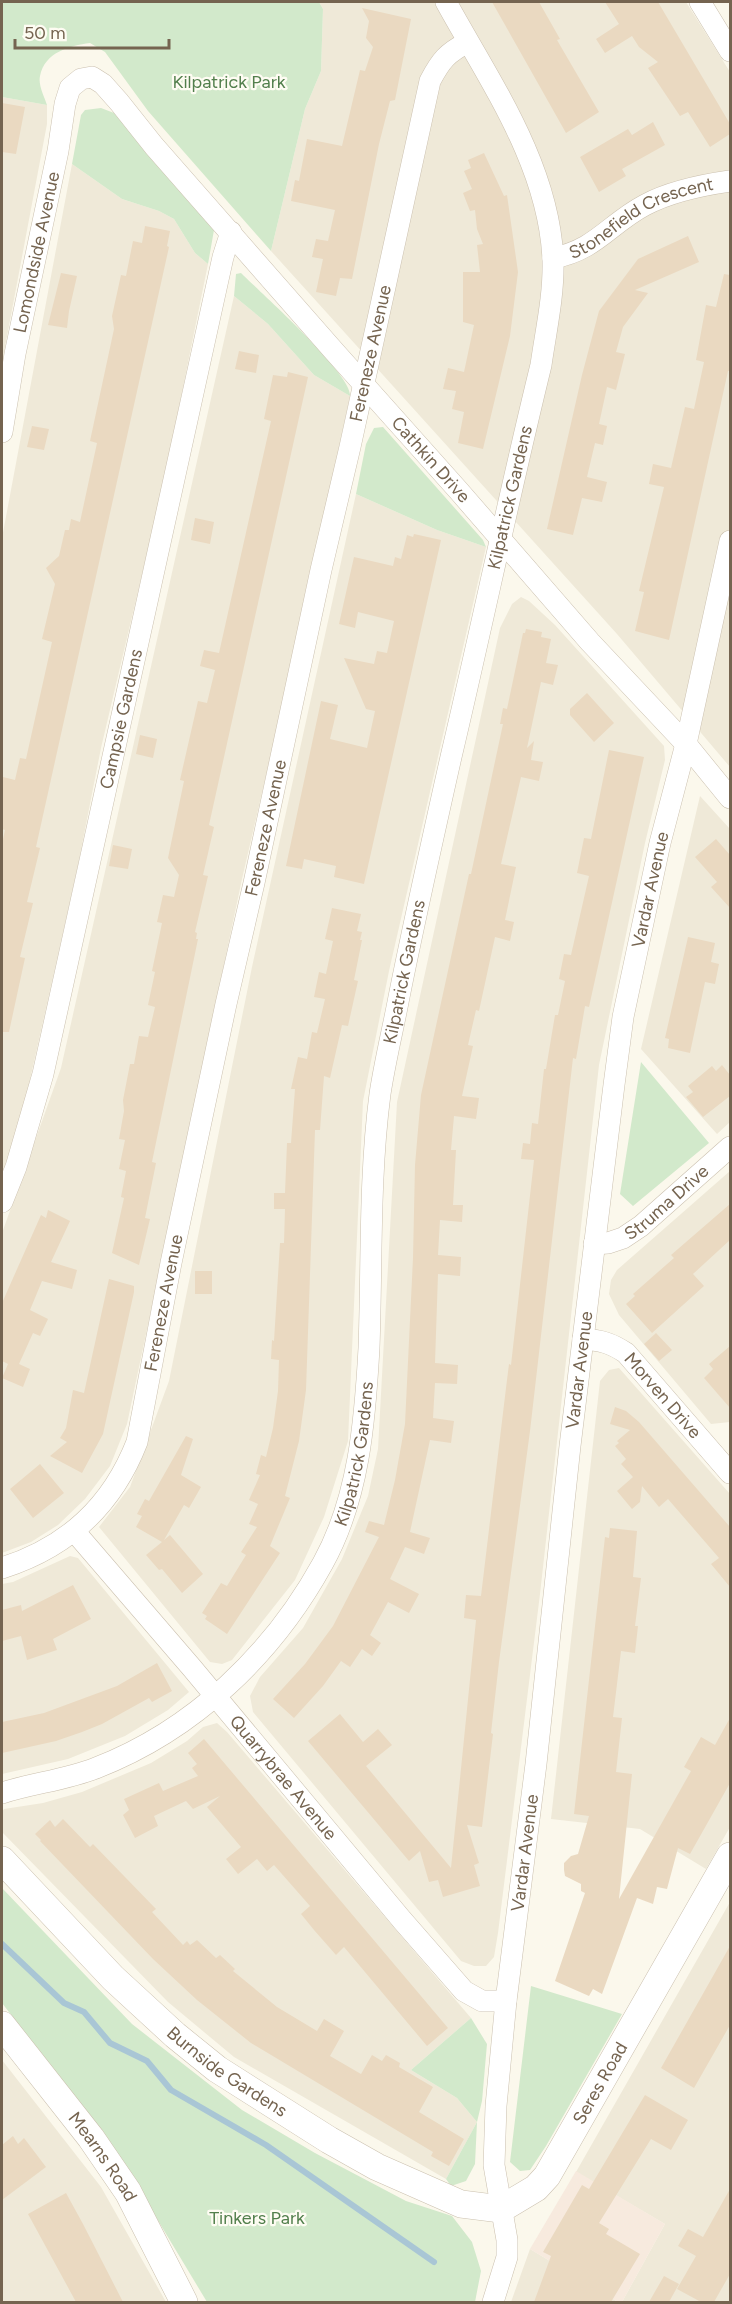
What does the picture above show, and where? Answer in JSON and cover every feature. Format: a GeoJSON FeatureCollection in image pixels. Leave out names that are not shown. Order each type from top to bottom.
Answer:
{"type":"FeatureCollection","features":[{"type":"Feature","properties":{"kind":"street","name":"Kilpatrick Gardens"},"geometry":{"type":"LineString","coordinates":[[2,1793],[73,1776],[124,1756],[177,1726],[215,1696],[262,1651],[306,1592],[337,1536],[356,1467],[367,1386],[373,1194],[381,1090],[411,935],[541,365],[553,287],[553,258],[544,201],[534,168],[518,132],[446,2]]}},
{"type":"Feature","properties":{"kind":"street"},"geometry":{"type":"LineString","coordinates":[[700,2],[730,51]]}},
{"type":"Feature","properties":{"kind":"street","name":"Fereneze Avenue"},"geometry":{"type":"LineString","coordinates":[[2,1568],[49,1548],[75,1532],[112,1492],[127,1467],[137,1442],[216,1048],[430,81],[448,52],[468,42]]}},
{"type":"Feature","properties":{"kind":"street","name":"Cathkin Drive"},"geometry":{"type":"LineString","coordinates":[[81,79],[92,77],[103,84],[154,146],[590,642],[686,744],[730,798]]}},
{"type":"Feature","properties":{"kind":"street","name":"Lomondside Avenue"},"geometry":{"type":"LineString","coordinates":[[2,432],[15,354],[58,151],[64,104],[70,88],[81,79]]}},
{"type":"Feature","properties":{"kind":"street","name":"Stonefield Crescent"},"geometry":{"type":"LineString","coordinates":[[553,258],[571,255],[589,246],[643,206],[663,197],[730,181]]}},
{"type":"Feature","properties":{"kind":"street","name":"Campsie Gardens"},"geometry":{"type":"LineString","coordinates":[[2,1202],[16,1167],[43,1074],[223,257],[231,232]]}},
{"type":"Feature","properties":{"kind":"street","name":"Vardar Avenue"},"geometry":{"type":"LineString","coordinates":[[501,2209],[494,2165],[494,2138],[506,2001],[536,1764],[594,1244],[623,1017],[660,843],[686,744],[730,541]]}},
{"type":"Feature","properties":{"kind":"street","name":"Struma Drive"},"geometry":{"type":"LineString","coordinates":[[594,1244],[608,1243],[623,1238],[641,1226],[730,1147]]}},
{"type":"Feature","properties":{"kind":"street","name":"Morven Drive"},"geometry":{"type":"LineString","coordinates":[[583,1339],[603,1341],[626,1353],[726,1458]]}},
{"type":"Feature","properties":{"kind":"street","name":"Quarrybrae Avenue"},"geometry":{"type":"LineString","coordinates":[[75,1532],[464,1991],[482,2001],[506,2001]]}},
{"type":"Feature","properties":{"kind":"street","name":"Seres Road"},"geometry":{"type":"LineString","coordinates":[[501,2209],[536,2188],[547,2176],[730,1856]]}},
{"type":"Feature","properties":{"kind":"street","name":"Burnside Gardens"},"geometry":{"type":"LineString","coordinates":[[2,1860],[113,1978],[176,2036],[217,2069],[376,2167],[461,2204],[501,2209]]}},
{"type":"Feature","properties":{"kind":"street","name":"Mearns Road"},"geometry":{"type":"LineString","coordinates":[[2,2025],[91,2138],[128,2192],[184,2302]]}},
{"type":"Feature","properties":{"kind":"street"},"geometry":{"type":"LineString","coordinates":[[493,2302],[507,2257],[507,2240],[501,2209]]}},
{"type":"Feature","properties":{"kind":"shaded area"},"geometry":{"type":"Polygon","coordinates":[[[319,2],[686,2],[730,72],[730,767],[617,634],[271,251],[305,109],[321,71],[323,9],[319,2]]]}},
{"type":"Feature","properties":{"kind":"shaded area"},"geometry":{"type":"Polygon","coordinates":[[[2,97],[47,105],[47,124],[2,363],[2,97]]]}},
{"type":"Feature","properties":{"kind":"shaded area"},"geometry":{"type":"Polygon","coordinates":[[[72,164],[122,199],[159,211],[174,219],[195,253],[208,264],[164,481],[101,748],[78,865],[29,1084],[2,1183],[2,538],[72,164]]]}},
{"type":"Feature","properties":{"kind":"shaded area"},"geometry":{"type":"Polygon","coordinates":[[[234,296],[268,324],[314,375],[350,396],[302,620],[242,879],[127,1424],[110,1466],[85,1499],[58,1525],[31,1542],[2,1553],[2,1233],[61,1068],[234,296]]]}},
{"type":"Feature","properties":{"kind":"shaded area"},"geometry":{"type":"Polygon","coordinates":[[[356,494],[437,530],[486,547],[389,971],[363,1101],[348,1441],[324,1517],[295,1580],[232,1660],[222,1664],[210,1662],[99,1527],[130,1487],[169,1381],[252,967],[356,494]]]}},
{"type":"Feature","properties":{"kind":"shaded area"},"geometry":{"type":"Polygon","coordinates":[[[521,597],[529,601],[555,625],[664,746],[665,760],[645,843],[599,1065],[540,1594],[498,1933],[494,1957],[486,1966],[474,1966],[461,1961],[253,1712],[250,1696],[260,1677],[303,1628],[342,1559],[368,1496],[378,1449],[397,1102],[500,628],[512,604],[521,597]]]}},
{"type":"Feature","properties":{"kind":"shaded area"},"geometry":{"type":"Polygon","coordinates":[[[700,796],[730,829],[730,1122],[717,1134],[641,1049],[700,796]]]}},
{"type":"Feature","properties":{"kind":"shaded area"},"geometry":{"type":"Polygon","coordinates":[[[730,1171],[730,1422],[711,1424],[619,1315],[609,1294],[611,1280],[617,1270],[730,1171]]]}},
{"type":"Feature","properties":{"kind":"shaded area"},"geometry":{"type":"Polygon","coordinates":[[[619,1368],[730,1494],[730,1827],[706,1869],[640,1829],[551,1819],[600,1381],[609,1370],[619,1368]]]}},
{"type":"Feature","properties":{"kind":"shaded area"},"geometry":{"type":"Polygon","coordinates":[[[70,1556],[78,1558],[189,1692],[168,1710],[125,1736],[68,1759],[2,1774],[2,1584],[13,1582],[70,1556]]]}},
{"type":"Feature","properties":{"kind":"shaded area"},"geometry":{"type":"Polygon","coordinates":[[[217,1723],[471,2018],[411,2070],[457,2098],[477,2122],[446,2179],[234,2057],[168,2002],[2,1832],[4,1809],[43,1803],[82,1792],[151,1763],[187,1741],[203,1727],[217,1723]]]}},
{"type":"Feature","properties":{"kind":"shaded area"},"geometry":{"type":"Polygon","coordinates":[[[730,1902],[730,2302],[622,2302],[665,2224],[576,2172],[730,1902]]]}},
{"type":"Feature","properties":{"kind":"shaded area"},"geometry":{"type":"Polygon","coordinates":[[[2,2060],[101,2187],[166,2302],[2,2302],[2,2060]]]}},
{"type":"Feature","properties":{"kind":"shaded area"},"geometry":{"type":"Polygon","coordinates":[[[576,2171],[665,2224],[622,2302],[618,2302],[530,2249],[576,2171]]]}},
{"type":"Feature","properties":{"kind":"shaded area"},"geometry":{"type":"Polygon","coordinates":[[[530,2249],[618,2302],[511,2302],[530,2249]]]}},
{"type":"Feature","properties":{"kind":"green space","name":"Kilpatrick Park"},"geometry":{"type":"Polygon","coordinates":[[[2,2],[319,2],[323,9],[321,71],[305,109],[271,251],[148,111],[105,52],[90,43],[66,48],[47,61],[40,79],[47,105],[2,97],[2,2]]]}},
{"type":"Feature","properties":{"kind":"green space"},"geometry":{"type":"Polygon","coordinates":[[[101,108],[114,113],[214,230],[208,264],[195,253],[174,219],[159,211],[122,199],[72,164],[81,115],[85,110],[101,108]]]}},
{"type":"Feature","properties":{"kind":"green space"},"geometry":{"type":"Polygon","coordinates":[[[241,273],[322,353],[347,385],[350,396],[314,375],[268,324],[234,296],[236,274],[241,273]]]}},
{"type":"Feature","properties":{"kind":"green space"},"geometry":{"type":"Polygon","coordinates":[[[383,427],[483,540],[486,547],[437,530],[356,494],[366,444],[374,428],[383,427]]]}},
{"type":"Feature","properties":{"kind":"green space"},"geometry":{"type":"Polygon","coordinates":[[[641,1062],[709,1143],[633,1206],[620,1194],[641,1062]]]}},
{"type":"Feature","properties":{"kind":"green space","name":"Tinkers Park"},"geometry":{"type":"Polygon","coordinates":[[[2,1888],[132,2024],[242,2110],[315,2153],[406,2201],[452,2216],[472,2242],[481,2271],[475,2302],[207,2302],[118,2154],[2,2003],[2,1888]]]}},
{"type":"Feature","properties":{"kind":"green space"},"geometry":{"type":"Polygon","coordinates":[[[531,1986],[622,2014],[546,2146],[530,2170],[520,2171],[510,2162],[531,1986]]]}},
{"type":"Feature","properties":{"kind":"green space"},"geometry":{"type":"Polygon","coordinates":[[[471,2018],[487,2044],[482,2101],[477,2122],[457,2098],[411,2070],[471,2018]]]}},
{"type":"Feature","properties":{"kind":"green space"},"geometry":{"type":"Polygon","coordinates":[[[477,2122],[475,2164],[466,2181],[451,2186],[446,2179],[477,2122]]]}},
{"type":"Feature","properties":{"kind":"building"},"geometry":{"type":"Polygon","coordinates":[[[492,2],[539,2],[560,39],[557,40],[599,112],[566,133],[492,2]]]}},
{"type":"Feature","properties":{"kind":"building"},"geometry":{"type":"Polygon","coordinates":[[[605,2],[658,2],[730,124],[730,134],[710,147],[688,112],[680,116],[648,68],[658,62],[639,47],[632,36],[605,53],[596,39],[619,24],[605,2]]]}},
{"type":"Feature","properties":{"kind":"building"},"geometry":{"type":"Polygon","coordinates":[[[362,8],[411,19],[395,100],[390,101],[379,144],[352,279],[340,278],[336,296],[316,292],[323,259],[312,257],[316,239],[328,241],[335,210],[291,201],[295,180],[299,181],[307,139],[342,146],[360,70],[365,71],[373,47],[366,38],[369,21],[362,8]]]}},
{"type":"Feature","properties":{"kind":"building"},"geometry":{"type":"Polygon","coordinates":[[[2,103],[25,107],[16,154],[2,152],[2,103]]]}},
{"type":"Feature","properties":{"kind":"building"},"geometry":{"type":"Polygon","coordinates":[[[653,122],[665,145],[622,169],[626,176],[599,192],[580,157],[628,129],[632,135],[653,122]]]}},
{"type":"Feature","properties":{"kind":"building"},"geometry":{"type":"Polygon","coordinates":[[[484,153],[504,196],[507,195],[518,272],[510,336],[483,449],[458,443],[464,412],[452,409],[456,391],[443,389],[448,368],[464,372],[474,325],[463,322],[463,272],[480,272],[477,245],[483,244],[477,229],[475,210],[470,211],[463,193],[472,189],[464,171],[471,168],[468,160],[484,153]]]}},
{"type":"Feature","properties":{"kind":"building"},"geometry":{"type":"Polygon","coordinates":[[[145,226],[170,231],[167,246],[169,247],[36,847],[40,848],[27,902],[33,903],[20,957],[25,958],[9,1032],[2,1032],[2,844],[5,830],[2,829],[3,777],[15,780],[20,758],[26,759],[52,642],[42,639],[55,584],[46,568],[59,556],[65,530],[69,530],[71,519],[80,522],[97,443],[90,441],[114,329],[112,316],[121,275],[126,276],[133,241],[142,243],[145,226]]]}},
{"type":"Feature","properties":{"kind":"building"},"geometry":{"type":"Polygon","coordinates":[[[688,236],[699,262],[635,290],[648,293],[623,327],[616,352],[625,354],[616,390],[607,387],[599,424],[607,426],[603,445],[595,443],[587,477],[607,482],[602,502],[582,498],[573,535],[547,529],[599,311],[638,259],[688,236]]]}},
{"type":"Feature","properties":{"kind":"building"},"geometry":{"type":"Polygon","coordinates":[[[61,273],[77,276],[67,328],[48,325],[61,273]]]}},
{"type":"Feature","properties":{"kind":"building"},"geometry":{"type":"Polygon","coordinates":[[[724,274],[730,275],[730,371],[728,371],[669,640],[635,631],[644,592],[639,591],[664,487],[649,484],[653,464],[671,468],[685,407],[694,409],[704,362],[696,360],[706,305],[716,307],[724,274]]]}},
{"type":"Feature","properties":{"kind":"building"},"geometry":{"type":"Polygon","coordinates":[[[239,351],[259,355],[256,373],[235,369],[239,351]]]}},
{"type":"Feature","properties":{"kind":"building"},"geometry":{"type":"Polygon","coordinates":[[[288,372],[308,377],[209,825],[214,827],[203,875],[208,876],[195,932],[197,933],[196,939],[198,939],[152,1162],[156,1163],[145,1218],[150,1219],[139,1265],[112,1253],[124,1198],[121,1197],[126,1171],[119,1169],[125,1140],[119,1139],[124,1111],[123,1100],[130,1064],[134,1064],[139,1036],[148,1037],[155,1007],[148,1005],[162,923],[157,922],[163,895],[174,897],[179,875],[168,858],[184,781],[180,780],[198,701],[207,703],[215,670],[200,666],[204,650],[219,653],[271,421],[264,419],[273,375],[287,377],[288,372]]]}},
{"type":"Feature","properties":{"kind":"building"},"geometry":{"type":"Polygon","coordinates":[[[32,426],[49,429],[44,450],[27,447],[32,426]]]}},
{"type":"Feature","properties":{"kind":"building"},"geometry":{"type":"Polygon","coordinates":[[[195,518],[214,522],[210,544],[191,540],[195,518]]]}},
{"type":"Feature","properties":{"kind":"building"},"geometry":{"type":"Polygon","coordinates":[[[414,534],[441,540],[364,884],[334,877],[336,866],[304,859],[302,869],[286,866],[321,701],[338,705],[330,739],[367,748],[375,711],[366,709],[344,658],[374,664],[377,651],[387,653],[394,621],[358,612],[355,628],[339,624],[354,557],[393,566],[395,557],[401,559],[407,535],[413,537],[414,534]]]}},
{"type":"Feature","properties":{"kind":"building"},"geometry":{"type":"Polygon","coordinates":[[[526,629],[542,632],[541,637],[551,639],[546,663],[558,665],[553,685],[541,682],[527,748],[534,741],[531,760],[543,762],[539,781],[521,777],[501,864],[516,867],[505,920],[514,922],[510,941],[495,937],[479,1011],[476,1010],[468,1045],[473,1046],[462,1096],[479,1098],[476,1119],[454,1116],[451,1150],[456,1150],[453,1205],[463,1205],[462,1222],[440,1220],[438,1255],[461,1257],[460,1276],[438,1274],[435,1363],[458,1365],[457,1384],[435,1383],[433,1418],[454,1421],[451,1443],[430,1440],[410,1532],[430,1538],[424,1554],[405,1547],[390,1579],[419,1594],[409,1613],[388,1602],[370,1635],[381,1643],[372,1656],[362,1649],[350,1667],[341,1661],[323,1686],[294,1718],[273,1699],[305,1664],[333,1626],[379,1537],[365,1532],[369,1521],[384,1525],[395,1480],[405,1424],[415,1165],[421,1095],[503,724],[500,724],[503,708],[507,709],[523,633],[526,629]]]}},
{"type":"Feature","properties":{"kind":"building"},"geometry":{"type":"Polygon","coordinates":[[[587,693],[614,723],[594,742],[570,715],[570,709],[587,693]]]}},
{"type":"Feature","properties":{"kind":"building"},"geometry":{"type":"Polygon","coordinates":[[[140,735],[157,739],[153,758],[136,754],[140,735]]]}},
{"type":"Feature","properties":{"kind":"building"},"geometry":{"type":"Polygon","coordinates":[[[609,750],[644,757],[589,1007],[585,1006],[576,1059],[573,1058],[530,1431],[499,1662],[482,1827],[467,1825],[479,1863],[474,1865],[480,1886],[443,1897],[438,1880],[429,1882],[420,1851],[409,1861],[308,1741],[340,1714],[363,1742],[378,1729],[392,1745],[366,1766],[451,1868],[476,1620],[464,1618],[466,1595],[481,1596],[509,1364],[511,1365],[534,1160],[521,1159],[523,1143],[530,1144],[532,1123],[538,1124],[544,1069],[546,1069],[555,1015],[558,1015],[565,981],[559,979],[564,954],[571,955],[589,876],[577,873],[584,838],[591,839],[609,750]]]}},
{"type":"Feature","properties":{"kind":"building"},"geometry":{"type":"Polygon","coordinates":[[[716,839],[730,855],[730,908],[711,887],[717,882],[695,857],[716,839]]]}},
{"type":"Feature","properties":{"kind":"building"},"geometry":{"type":"Polygon","coordinates":[[[113,845],[132,849],[128,869],[109,866],[113,845]]]}},
{"type":"Feature","properties":{"kind":"building"},"geometry":{"type":"Polygon","coordinates":[[[332,908],[361,914],[357,931],[362,932],[360,940],[362,940],[354,980],[358,981],[348,1026],[342,1025],[330,1078],[324,1076],[320,1130],[315,1130],[306,1390],[299,1441],[285,1496],[290,1498],[270,1546],[280,1553],[227,1634],[205,1619],[207,1616],[202,1613],[221,1583],[227,1586],[246,1555],[241,1552],[257,1527],[249,1524],[258,1504],[249,1500],[260,1475],[256,1474],[261,1455],[266,1457],[278,1391],[279,1360],[271,1359],[280,1243],[284,1243],[285,1209],[274,1209],[274,1193],[285,1193],[287,1143],[291,1143],[295,1089],[291,1089],[298,1057],[307,1059],[312,1032],[317,1033],[325,999],[314,997],[319,972],[326,974],[333,941],[325,939],[332,908]]]}},
{"type":"Feature","properties":{"kind":"building"},"geometry":{"type":"Polygon","coordinates":[[[688,937],[715,943],[711,962],[719,964],[715,984],[705,982],[690,1053],[668,1048],[669,1039],[665,1038],[688,937]]]}},
{"type":"Feature","properties":{"kind":"building"},"geometry":{"type":"Polygon","coordinates":[[[722,1065],[730,1075],[730,1096],[703,1117],[686,1097],[693,1092],[688,1086],[712,1066],[716,1071],[722,1065]]]}},
{"type":"Feature","properties":{"kind":"building"},"geometry":{"type":"Polygon","coordinates":[[[730,1204],[730,1240],[693,1274],[704,1286],[652,1333],[626,1304],[635,1296],[633,1294],[674,1258],[671,1255],[730,1204]]]}},
{"type":"Feature","properties":{"kind":"building"},"geometry":{"type":"Polygon","coordinates":[[[48,1210],[70,1221],[51,1262],[77,1270],[72,1289],[42,1281],[30,1310],[48,1319],[40,1336],[33,1333],[19,1364],[30,1369],[23,1387],[2,1378],[8,1364],[2,1361],[2,1303],[41,1215],[46,1218],[48,1210]]]}},
{"type":"Feature","properties":{"kind":"building"},"geometry":{"type":"Polygon","coordinates":[[[195,1271],[212,1271],[212,1294],[195,1294],[195,1271]]]}},
{"type":"Feature","properties":{"kind":"building"},"geometry":{"type":"Polygon","coordinates":[[[109,1279],[134,1286],[134,1292],[103,1434],[82,1473],[50,1456],[67,1442],[60,1438],[66,1428],[73,1390],[84,1393],[109,1279]]]}},
{"type":"Feature","properties":{"kind":"building"},"geometry":{"type":"Polygon","coordinates":[[[656,1333],[672,1350],[659,1361],[644,1344],[656,1333]]]}},
{"type":"Feature","properties":{"kind":"building"},"geometry":{"type":"Polygon","coordinates":[[[730,1346],[730,1408],[704,1378],[713,1369],[709,1364],[730,1346]]]}},
{"type":"Feature","properties":{"kind":"building"},"geometry":{"type":"Polygon","coordinates":[[[615,1407],[626,1411],[639,1422],[730,1527],[730,1587],[711,1564],[719,1558],[668,1499],[659,1507],[642,1486],[640,1502],[632,1509],[617,1491],[633,1477],[621,1464],[626,1459],[615,1446],[619,1443],[617,1441],[630,1430],[610,1424],[615,1407]]]}},
{"type":"Feature","properties":{"kind":"building"},"geometry":{"type":"Polygon","coordinates":[[[186,1436],[193,1439],[181,1475],[201,1487],[189,1508],[184,1505],[164,1540],[170,1535],[203,1574],[182,1593],[162,1569],[159,1570],[146,1555],[162,1542],[136,1527],[142,1516],[137,1514],[145,1499],[149,1501],[186,1436]]]}},
{"type":"Feature","properties":{"kind":"building"},"geometry":{"type":"Polygon","coordinates":[[[40,1464],[64,1493],[33,1518],[10,1489],[40,1464]]]}},
{"type":"Feature","properties":{"kind":"building"},"geometry":{"type":"Polygon","coordinates":[[[610,1528],[637,1531],[633,1577],[641,1578],[635,1626],[638,1626],[635,1653],[621,1651],[613,1717],[622,1718],[616,1772],[632,1774],[619,1899],[691,1771],[684,1767],[701,1737],[715,1745],[730,1718],[730,1783],[690,1854],[678,1848],[667,1889],[657,1887],[653,1904],[637,1898],[602,1994],[593,1989],[589,1996],[555,1981],[585,1893],[581,1891],[581,1884],[565,1876],[564,1863],[571,1856],[578,1854],[589,1816],[574,1814],[605,1537],[609,1538],[610,1528]]]}},
{"type":"Feature","properties":{"kind":"building"},"geometry":{"type":"Polygon","coordinates":[[[73,1585],[91,1619],[53,1639],[57,1650],[27,1660],[21,1636],[2,1641],[2,1610],[21,1605],[22,1611],[73,1585]]]}},
{"type":"Feature","properties":{"kind":"building"},"geometry":{"type":"Polygon","coordinates":[[[157,1663],[172,1691],[152,1702],[149,1698],[102,1724],[82,1732],[56,1741],[2,1753],[2,1722],[44,1713],[117,1686],[157,1663]]]}},
{"type":"Feature","properties":{"kind":"building"},"geometry":{"type":"Polygon","coordinates":[[[204,1739],[448,2028],[427,2046],[344,1947],[336,1955],[314,1930],[301,1914],[310,1906],[274,1865],[267,1871],[257,1859],[238,1874],[226,1859],[241,1847],[207,1807],[220,1796],[193,1809],[186,1801],[154,1816],[158,1826],[135,1838],[123,1815],[129,1810],[124,1799],[159,1783],[163,1791],[198,1776],[192,1768],[197,1764],[188,1753],[204,1739]]]}},
{"type":"Feature","properties":{"kind":"building"},"geometry":{"type":"Polygon","coordinates":[[[63,1819],[90,1847],[93,1844],[156,1909],[152,1912],[183,1945],[187,1941],[190,1945],[197,1940],[216,1958],[220,1955],[235,1969],[233,1971],[277,2007],[317,2031],[324,2019],[344,2031],[330,2056],[361,2074],[372,2055],[382,2061],[386,2055],[400,2063],[399,2067],[433,2087],[419,2112],[464,2139],[449,2166],[431,2156],[433,2152],[251,2043],[197,2000],[153,1959],[35,1834],[50,1820],[55,1827],[63,1819]]]}},
{"type":"Feature","properties":{"kind":"building"},"geometry":{"type":"Polygon","coordinates":[[[730,1946],[730,2025],[694,2088],[661,2068],[730,1946]]]}},
{"type":"Feature","properties":{"kind":"building"},"geometry":{"type":"Polygon","coordinates":[[[645,2095],[688,2120],[671,2150],[651,2139],[599,2223],[609,2229],[606,2234],[640,2254],[611,2302],[534,2302],[551,2256],[543,2252],[582,2185],[589,2189],[645,2095]]]}},
{"type":"Feature","properties":{"kind":"building"},"geometry":{"type":"Polygon","coordinates":[[[13,2136],[18,2144],[24,2138],[46,2167],[2,2200],[2,2145],[13,2136]]]}},
{"type":"Feature","properties":{"kind":"building"},"geometry":{"type":"Polygon","coordinates":[[[730,2189],[730,2274],[714,2302],[701,2302],[677,2289],[696,2256],[678,2246],[688,2229],[703,2237],[730,2189]]]}},
{"type":"Feature","properties":{"kind":"building"},"geometry":{"type":"Polygon","coordinates":[[[66,2193],[123,2302],[76,2302],[28,2214],[66,2193]]]}},
{"type":"Feature","properties":{"kind":"building"},"geometry":{"type":"Polygon","coordinates":[[[664,2276],[679,2284],[669,2302],[649,2302],[664,2276]]]}},
{"type":"Feature","properties":{"kind":"waterway"},"geometry":{"type":"LineString","coordinates":[[2,1944],[64,2003],[84,2012],[110,2043],[147,2061],[171,2090],[266,2145],[434,2262]]}}]}
